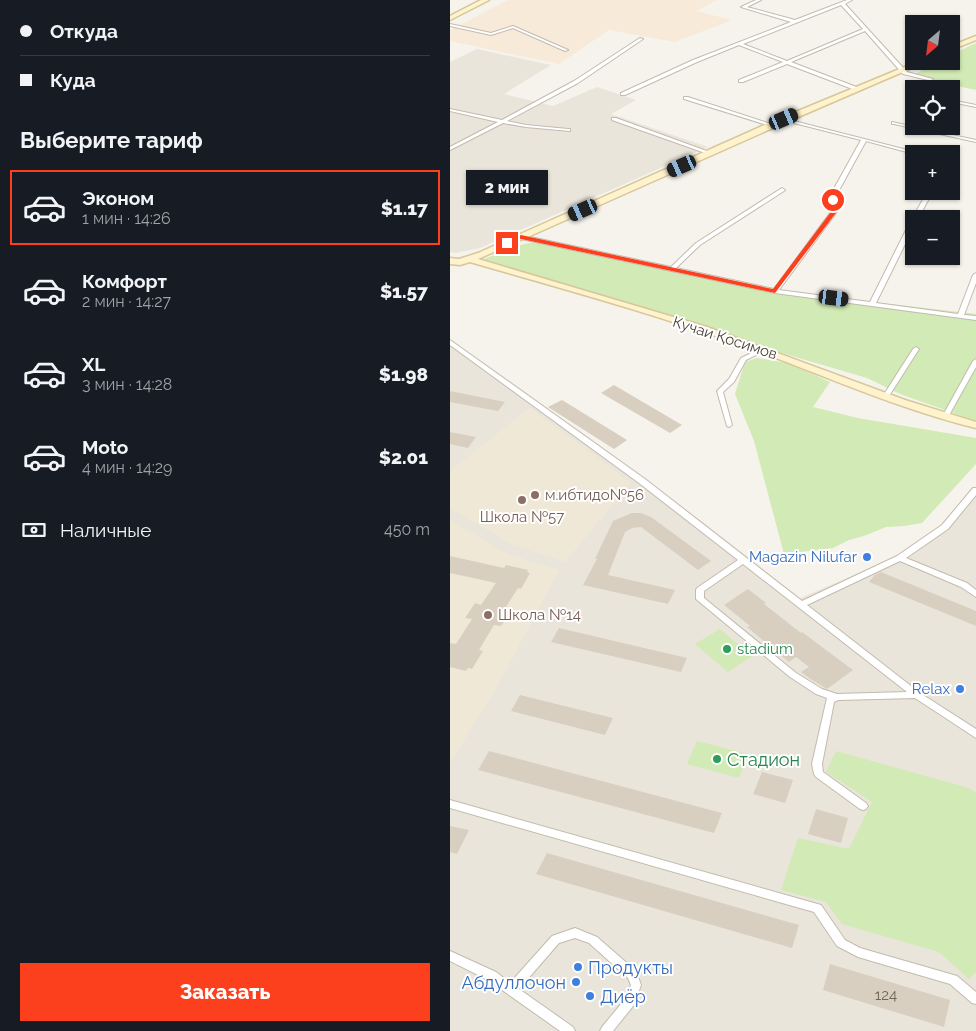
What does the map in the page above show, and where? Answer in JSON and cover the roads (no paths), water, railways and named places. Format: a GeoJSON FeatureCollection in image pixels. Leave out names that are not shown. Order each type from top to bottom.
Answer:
{"type":"FeatureCollection","features":[{"type":"Feature","properties":{"kind":"street"},"geometry":{"type":"LineString","coordinates":[[450,12],[474,0]]}},
{"type":"Feature","properties":{"kind":"street"},"geometry":{"type":"LineString","coordinates":[[450,18],[486,0]]}},
{"type":"Feature","properties":{"kind":"street"},"geometry":{"type":"LineString","coordinates":[[759,0],[743,7],[796,22]]}},
{"type":"Feature","properties":{"kind":"street"},"geometry":{"type":"LineString","coordinates":[[623,94],[849,0]]}},
{"type":"Feature","properties":{"kind":"street"},"geometry":{"type":"LineString","coordinates":[[842,3],[903,71],[930,80]]}},
{"type":"Feature","properties":{"kind":"street"},"geometry":{"type":"LineString","coordinates":[[450,25],[487,34],[513,27],[566,50]]}},
{"type":"Feature","properties":{"kind":"street"},"geometry":{"type":"LineString","coordinates":[[741,82],[865,30]]}},
{"type":"Feature","properties":{"kind":"street"},"geometry":{"type":"LineString","coordinates":[[960,44],[976,38]]}},
{"type":"Feature","properties":{"kind":"street"},"geometry":{"type":"LineString","coordinates":[[450,149],[504,122],[576,82],[641,39]]}},
{"type":"Feature","properties":{"kind":"street"},"geometry":{"type":"LineString","coordinates":[[740,44],[857,89]]}},
{"type":"Feature","properties":{"kind":"street"},"geometry":{"type":"LineString","coordinates":[[450,261],[460,262],[470,259],[710,154],[784,119],[903,71]]}},
{"type":"Feature","properties":{"kind":"street"},"geometry":{"type":"LineString","coordinates":[[686,98],[772,125]]}},
{"type":"Feature","properties":{"kind":"street"},"geometry":{"type":"LineString","coordinates":[[960,103],[976,106]]}},
{"type":"Feature","properties":{"kind":"street"},"geometry":{"type":"LineString","coordinates":[[450,110],[504,122],[568,130]]}},
{"type":"Feature","properties":{"kind":"street"},"geometry":{"type":"LineString","coordinates":[[614,119],[710,154]]}},
{"type":"Feature","properties":{"kind":"street"},"geometry":{"type":"LineString","coordinates":[[784,119],[905,150]]}},
{"type":"Feature","properties":{"kind":"street"},"geometry":{"type":"LineString","coordinates":[[894,123],[976,141]]}},
{"type":"Feature","properties":{"kind":"street"},"geometry":{"type":"LineString","coordinates":[[775,291],[836,209],[833,200],[834,194],[864,140]]}},
{"type":"Feature","properties":{"kind":"street"},"geometry":{"type":"LineString","coordinates":[[673,268],[698,244],[782,190]]}},
{"type":"Feature","properties":{"kind":"street"},"geometry":{"type":"LineString","coordinates":[[521,237],[775,291],[976,318]]}},
{"type":"Feature","properties":{"kind":"street"},"geometry":{"type":"LineString","coordinates":[[873,304],[905,238]]}},
{"type":"Feature","properties":{"kind":"street","name":"Кучаи Қосимов"},"geometry":{"type":"LineString","coordinates":[[470,259],[569,288],[762,350],[886,396],[946,417],[976,425]]}},
{"type":"Feature","properties":{"kind":"street"},"geometry":{"type":"LineString","coordinates":[[960,316],[976,275]]}},
{"type":"Feature","properties":{"kind":"street"},"geometry":{"type":"LineString","coordinates":[[450,342],[642,481],[917,695],[976,734]]}},
{"type":"Feature","properties":{"kind":"street"},"geometry":{"type":"LineString","coordinates":[[886,396],[916,349]]}},
{"type":"Feature","properties":{"kind":"street"},"geometry":{"type":"LineString","coordinates":[[450,350],[462,352]]}},
{"type":"Feature","properties":{"kind":"street"},"geometry":{"type":"LineString","coordinates":[[729,425],[720,391],[730,384],[743,359],[762,350]]}},
{"type":"Feature","properties":{"kind":"street"},"geometry":{"type":"LineString","coordinates":[[946,417],[976,361]]}},
{"type":"Feature","properties":{"kind":"street"},"geometry":{"type":"LineString","coordinates":[[801,605],[900,558],[945,527],[976,490]]}},
{"type":"Feature","properties":{"kind":"street"},"geometry":{"type":"LineString","coordinates":[[900,558],[964,584],[976,594]]}},
{"type":"Feature","properties":{"kind":"street"},"geometry":{"type":"LineString","coordinates":[[743,560],[700,590],[700,599],[793,675],[819,692],[837,697],[917,695]]}},
{"type":"Feature","properties":{"kind":"street"},"geometry":{"type":"LineString","coordinates":[[837,697],[830,700],[816,764],[819,774],[863,806]]}},
{"type":"Feature","properties":{"kind":"street"},"geometry":{"type":"LineString","coordinates":[[450,804],[817,908],[841,943],[858,952],[953,980],[976,999]]}},
{"type":"Feature","properties":{"kind":"street"},"geometry":{"type":"LineString","coordinates":[[511,990],[556,940],[575,933],[593,940],[632,975],[636,985],[630,1001],[606,1031]]}},
{"type":"Feature","properties":{"kind":"street"},"geometry":{"type":"LineString","coordinates":[[450,956],[492,976],[569,1031]]}},
{"type":"Feature","properties":{"kind":"place","name":"м.ибтидо№56"},"geometry":{"type":"Point","coordinates":[535,495]}},
{"type":"Feature","properties":{"kind":"place","name":"Школа №57"},"geometry":{"type":"Point","coordinates":[522,500]}},
{"type":"Feature","properties":{"kind":"place","name":"Magazin Nilufar"},"geometry":{"type":"Point","coordinates":[867,557]}},
{"type":"Feature","properties":{"kind":"place","name":"Школа №14"},"geometry":{"type":"Point","coordinates":[488,615]}},
{"type":"Feature","properties":{"kind":"place","name":"stadium"},"geometry":{"type":"Point","coordinates":[727,649]}},
{"type":"Feature","properties":{"kind":"place","name":"Relax"},"geometry":{"type":"Point","coordinates":[960,689]}},
{"type":"Feature","properties":{"kind":"place","name":"Стадион"},"geometry":{"type":"Point","coordinates":[717,759]}},
{"type":"Feature","properties":{"kind":"place","name":"Продукты"},"geometry":{"type":"Point","coordinates":[578,967]}},
{"type":"Feature","properties":{"kind":"place","name":"Абдуллочон"},"geometry":{"type":"Point","coordinates":[576,982]}},
{"type":"Feature","properties":{"kind":"place","name":"Диëр"},"geometry":{"type":"Point","coordinates":[590,996]}}]}
